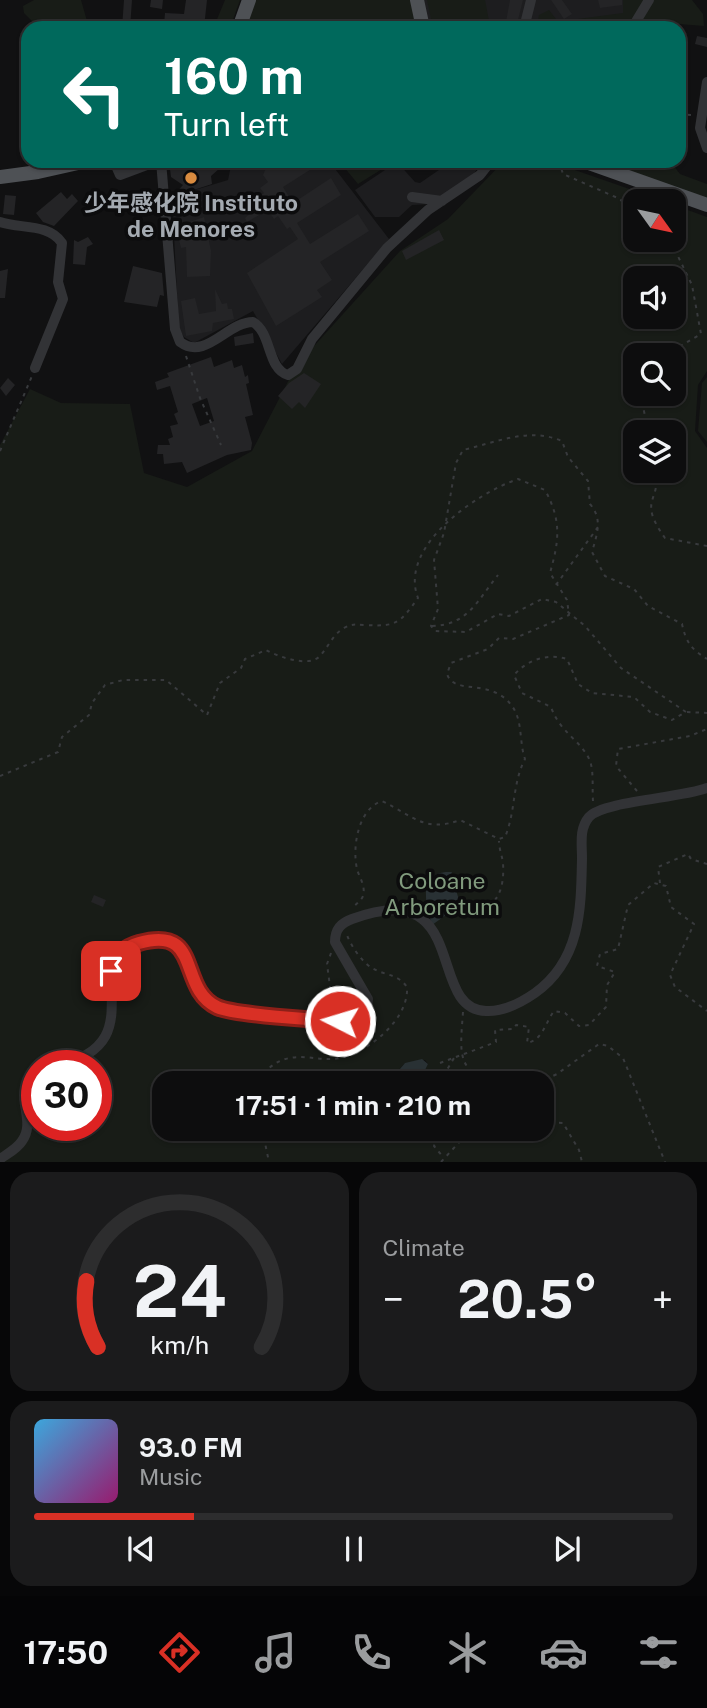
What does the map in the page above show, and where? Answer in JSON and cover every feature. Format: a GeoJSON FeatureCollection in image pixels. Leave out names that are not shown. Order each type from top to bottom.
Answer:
{"type":"FeatureCollection","features":[{"type":"Feature","properties":{"kind":"main road"},"geometry":{"type":"LineString","coordinates":[[242,21],[249,0]]}},
{"type":"Feature","properties":{"kind":"main road"},"geometry":{"type":"LineString","coordinates":[[417,0],[422,21]]}},
{"type":"Feature","properties":{"kind":"main road"},"geometry":{"type":"LineString","coordinates":[[1,180],[60,168]]}},
{"type":"Feature","properties":{"kind":"main road"},"geometry":{"type":"LineString","coordinates":[[603,168],[707,205]]}},
{"type":"Feature","properties":{"kind":"street"},"geometry":{"type":"LineString","coordinates":[[526,21],[532,0]]}},
{"type":"Feature","properties":{"kind":"street"},"geometry":{"type":"LineString","coordinates":[[636,21],[649,0]]}},
{"type":"Feature","properties":{"kind":"street"},"geometry":{"type":"LineString","coordinates":[[707,82],[701,114],[701,133],[707,148]]}},
{"type":"Feature","properties":{"kind":"street"},"geometry":{"type":"LineString","coordinates":[[117,168],[120,175],[144,168]]}},
{"type":"Feature","properties":{"kind":"street"},"geometry":{"type":"LineString","coordinates":[[164,168],[171,184],[167,200],[176,329],[180,342],[190,348],[202,346],[244,323],[253,322],[261,328],[279,371],[288,375],[297,369],[312,339],[380,255],[412,223],[480,175],[486,168]]}},
{"type":"Feature","properties":{"kind":"street"},"geometry":{"type":"LineString","coordinates":[[412,198],[442,201]]}},
{"type":"Feature","properties":{"kind":"street"},"geometry":{"type":"LineString","coordinates":[[0,222],[35,228],[55,235],[62,243],[58,282],[63,299],[35,368]]}},
{"type":"Feature","properties":{"kind":"street"},"geometry":{"type":"LineString","coordinates":[[93,1050],[102,1043],[110,1029],[113,962],[125,948],[152,939],[172,941],[180,947],[196,990],[203,1001],[221,1010],[334,1021],[360,1018],[369,1004],[335,942],[337,930],[345,922],[387,908],[401,909],[416,916],[436,936],[464,1000],[475,1010],[495,1011],[508,1007],[544,987],[564,962],[576,937],[581,910],[581,835],[594,812],[707,788]]}},
{"type":"Feature","properties":{"kind":"street"},"geometry":{"type":"LineString","coordinates":[[0,1159],[22,1141]]}},
{"type":"Feature","properties":{"kind":"path"},"geometry":{"type":"LineString","coordinates":[[686,114],[701,114]]}},
{"type":"Feature","properties":{"kind":"path"},"geometry":{"type":"LineString","coordinates":[[561,168],[563,174],[623,202]]}},
{"type":"Feature","properties":{"kind":"path"},"geometry":{"type":"LineString","coordinates":[[676,252],[692,285],[701,334],[686,343]]}},
{"type":"Feature","properties":{"kind":"path"},"geometry":{"type":"LineString","coordinates":[[185,356],[221,445]]}},
{"type":"Feature","properties":{"kind":"path"},"geometry":{"type":"LineString","coordinates":[[0,451],[35,368]]}},
{"type":"Feature","properties":{"kind":"path"},"geometry":{"type":"LineString","coordinates":[[431,626],[438,609],[434,560],[456,463],[463,450],[529,433],[546,434],[562,441],[568,457],[588,481],[590,504],[597,513],[598,526],[592,552],[604,576],[634,589],[648,606],[682,624],[686,641],[707,659]]}},
{"type":"Feature","properties":{"kind":"path"},"geometry":{"type":"LineString","coordinates":[[0,776],[58,752],[62,737],[89,715],[99,692],[114,681],[166,680],[207,715],[220,683],[241,668],[245,659],[267,650],[278,656],[310,661],[320,655],[344,628],[355,624],[392,626],[401,622],[418,598],[415,589],[420,559],[437,530],[478,497],[518,479],[538,487],[550,499],[559,539],[550,573],[567,600],[569,615]]}},
{"type":"Feature","properties":{"kind":"path"},"geometry":{"type":"LineString","coordinates":[[654,483],[650,502],[653,521],[665,538],[707,546]]}},
{"type":"Feature","properties":{"kind":"path"},"geometry":{"type":"LineString","coordinates":[[556,585],[598,526]]}},
{"type":"Feature","properties":{"kind":"path"},"geometry":{"type":"LineString","coordinates":[[431,626],[452,625],[469,612],[498,575]]}},
{"type":"Feature","properties":{"kind":"path"},"geometry":{"type":"LineString","coordinates":[[431,626],[442,633],[466,632],[499,614],[509,616],[542,599],[556,602],[585,626],[621,668],[685,712],[707,713]]}},
{"type":"Feature","properties":{"kind":"path"},"geometry":{"type":"LineString","coordinates":[[266,1071],[276,1062],[297,1057],[345,1057],[389,1030],[404,1006],[407,987],[399,977],[367,963],[349,940],[345,922],[350,909],[363,897],[355,851],[363,819],[382,801],[429,825],[446,826],[466,821],[499,839],[505,837],[512,820],[515,778],[525,759],[520,743],[520,723],[511,705],[491,688],[453,684],[447,678],[447,670],[451,663],[488,649],[499,638],[504,636],[513,639],[569,615]]}},
{"type":"Feature","properties":{"kind":"path"},"geometry":{"type":"LineString","coordinates":[[594,812],[590,762],[579,745],[557,723],[551,707],[522,693],[514,675],[525,663],[556,656],[567,659],[578,684],[592,693],[634,697],[650,712],[671,720],[685,712]]}},
{"type":"Feature","properties":{"kind":"path"},"geometry":{"type":"LineString","coordinates":[[630,783],[616,766],[618,749],[690,736],[707,729]]}},
{"type":"Feature","properties":{"kind":"path"},"geometry":{"type":"LineString","coordinates":[[465,915],[481,913],[495,901],[503,870],[499,839]]}},
{"type":"Feature","properties":{"kind":"path"},"geometry":{"type":"LineString","coordinates":[[661,885],[658,867],[665,862],[688,853],[691,859],[707,864]]}},
{"type":"Feature","properties":{"kind":"path"},"geometry":{"type":"LineString","coordinates":[[440,1063],[479,1047],[492,1046],[496,1042],[495,1030],[513,1029],[522,1023],[529,1027],[527,1043],[533,1041],[541,1035],[554,1011],[565,1013],[579,1026],[589,1025],[606,1007],[607,985],[615,972],[597,966],[600,954],[618,949],[628,905],[654,883],[666,886],[671,907],[694,924],[670,975],[675,987],[707,1011]]}},
{"type":"Feature","properties":{"kind":"path"},"geometry":{"type":"LineString","coordinates":[[334,1021],[327,964],[330,953],[335,955],[335,942]]}},
{"type":"Feature","properties":{"kind":"path"},"geometry":{"type":"LineString","coordinates":[[464,1000],[462,1055],[470,1071]]}},
{"type":"Feature","properties":{"kind":"path"},"geometry":{"type":"LineString","coordinates":[[554,1075],[598,1044],[617,1051],[623,1058],[664,1162]]}},
{"type":"Feature","properties":{"kind":"path"},"geometry":{"type":"LineString","coordinates":[[447,1071],[457,1055]]}},
{"type":"Feature","properties":{"kind":"path"},"geometry":{"type":"LineString","coordinates":[[554,1123],[563,1123],[579,1150],[582,1162]]}},
{"type":"Feature","properties":{"kind":"path"},"geometry":{"type":"LineString","coordinates":[[265,1141],[269,1162]]}},
{"type":"Feature","properties":{"kind":"path"},"geometry":{"type":"LineString","coordinates":[[436,1141],[434,1146],[443,1157]]}},
{"type":"Feature","properties":{"kind":"path"},"geometry":{"type":"LineString","coordinates":[[441,1162],[460,1141]]}},
{"type":"Feature","properties":{"kind":"shaded area"},"geometry":{"type":"Polygon","coordinates":[[[423,0],[658,0],[643,21],[427,21],[423,0]]]}},
{"type":"Feature","properties":{"kind":"shaded area"},"geometry":{"type":"Polygon","coordinates":[[[231,168],[334,168],[389,239],[282,364],[253,311],[194,343],[179,330],[172,197],[228,180],[231,168]]]}},
{"type":"Feature","properties":{"kind":"shaded area"},"geometry":{"type":"Polygon","coordinates":[[[388,168],[402,168],[415,182],[420,183],[442,168],[478,168],[473,175],[431,204],[412,205],[399,217],[375,217],[355,190],[388,168]]]}},
{"type":"Feature","properties":{"kind":"shaded area"},"geometry":{"type":"Polygon","coordinates":[[[452,872],[450,877],[459,900],[452,903],[453,910],[432,925],[426,898],[428,882],[433,876],[452,872]]]}},
{"type":"Feature","properties":{"kind":"shaded area"},"geometry":{"type":"Polygon","coordinates":[[[422,1059],[428,1064],[424,1071],[398,1071],[405,1063],[422,1059]]]}},
{"type":"Feature","properties":{"kind":"green space"},"geometry":{"type":"Polygon","coordinates":[[[34,0],[81,0],[87,21],[32,21],[24,13],[23,6],[34,0]]]}},
{"type":"Feature","properties":{"kind":"green space"},"geometry":{"type":"Polygon","coordinates":[[[225,0],[240,0],[232,21],[216,21],[225,0]]]}},
{"type":"Feature","properties":{"kind":"green space"},"geometry":{"type":"Polygon","coordinates":[[[255,0],[411,0],[415,21],[248,21],[255,0]]]}},
{"type":"Feature","properties":{"kind":"green space"},"geometry":{"type":"Polygon","coordinates":[[[427,0],[485,0],[489,21],[432,21],[427,0]]]}},
{"type":"Feature","properties":{"kind":"green space"},"geometry":{"type":"Polygon","coordinates":[[[623,0],[692,0],[703,14],[704,26],[686,25],[686,21],[642,19],[575,21],[623,13],[623,0]]]}},
{"type":"Feature","properties":{"kind":"green space"},"geometry":{"type":"Polygon","coordinates":[[[549,10],[558,21],[538,21],[539,15],[549,10]]]}},
{"type":"Feature","properties":{"kind":"green space"},"geometry":{"type":"Polygon","coordinates":[[[345,168],[384,168],[358,184],[345,168]]]}},
{"type":"Feature","properties":{"kind":"green space","name":"Coloane Arboretum"},"geometry":{"type":"Polygon","coordinates":[[[497,168],[569,168],[630,189],[623,189],[623,252],[686,252],[686,209],[707,217],[707,371],[698,385],[695,431],[707,448],[707,1162],[0,1162],[0,445],[30,389],[61,403],[130,404],[144,473],[187,487],[252,451],[296,366],[400,251],[448,219],[497,168]]]}},
{"type":"Feature","properties":{"kind":"green space"},"geometry":{"type":"Polygon","coordinates":[[[620,168],[675,168],[680,174],[707,184],[707,201],[686,193],[686,189],[675,189],[620,168]]]}},
{"type":"Feature","properties":{"kind":"green space"},"geometry":{"type":"Polygon","coordinates":[[[707,377],[707,442],[698,431],[702,383],[707,377]]]}},
{"type":"Feature","properties":{"kind":"building"},"geometry":{"type":"Polygon","coordinates":[[[124,0],[132,0],[130,21],[122,21],[124,0]]]}},
{"type":"Feature","properties":{"kind":"building"},"geometry":{"type":"Polygon","coordinates":[[[151,0],[163,0],[162,9],[150,7],[151,0]]]}},
{"type":"Feature","properties":{"kind":"building"},"geometry":{"type":"Polygon","coordinates":[[[186,0],[207,0],[205,21],[164,21],[165,13],[184,14],[186,0]]]}},
{"type":"Feature","properties":{"kind":"building"},"geometry":{"type":"Polygon","coordinates":[[[510,0],[523,0],[518,21],[506,21],[510,0]]]}},
{"type":"Feature","properties":{"kind":"building"},"geometry":{"type":"Polygon","coordinates":[[[551,0],[562,0],[572,14],[564,19],[551,0]]]}},
{"type":"Feature","properties":{"kind":"building"},"geometry":{"type":"Polygon","coordinates":[[[598,0],[622,0],[622,5],[600,8],[598,0]]]}},
{"type":"Feature","properties":{"kind":"building"},"geometry":{"type":"Polygon","coordinates":[[[697,36],[707,38],[707,47],[695,44],[697,36]]]}},
{"type":"Feature","properties":{"kind":"building","name":"少年感化院 Instituto de Menores"},"geometry":{"type":"Polygon","coordinates":[[[170,168],[220,168],[211,176],[212,184],[172,197],[183,185],[171,177],[170,168]]]}},
{"type":"Feature","properties":{"kind":"building"},"geometry":{"type":"Polygon","coordinates":[[[266,168],[313,168],[283,187],[293,203],[331,178],[341,195],[297,223],[310,244],[358,214],[369,231],[320,262],[332,280],[317,290],[322,297],[276,326],[247,273],[298,239],[290,227],[287,229],[278,216],[274,219],[268,210],[247,222],[245,218],[260,204],[256,199],[264,193],[260,188],[268,182],[263,175],[266,168]]]}},
{"type":"Feature","properties":{"kind":"building"},"geometry":{"type":"Polygon","coordinates":[[[61,192],[67,199],[72,194],[78,201],[54,226],[43,222],[36,213],[61,192]]]}},
{"type":"Feature","properties":{"kind":"building"},"geometry":{"type":"Polygon","coordinates":[[[5,195],[16,196],[14,215],[3,214],[5,195]]]}},
{"type":"Feature","properties":{"kind":"building"},"geometry":{"type":"Polygon","coordinates":[[[204,217],[211,251],[210,276],[187,277],[186,247],[181,248],[176,227],[204,217]]]}},
{"type":"Feature","properties":{"kind":"building"},"geometry":{"type":"Polygon","coordinates":[[[439,230],[444,240],[406,260],[402,251],[439,230]]]}},
{"type":"Feature","properties":{"kind":"building"},"geometry":{"type":"Polygon","coordinates":[[[88,237],[93,244],[87,247],[85,265],[73,264],[74,240],[78,242],[88,237]]]}},
{"type":"Feature","properties":{"kind":"building"},"geometry":{"type":"Polygon","coordinates":[[[133,266],[162,273],[164,296],[160,295],[157,307],[124,302],[133,266]]]}},
{"type":"Feature","properties":{"kind":"building"},"geometry":{"type":"Polygon","coordinates":[[[8,269],[5,298],[0,298],[0,271],[8,269]]]}},
{"type":"Feature","properties":{"kind":"building"},"geometry":{"type":"Polygon","coordinates":[[[215,289],[222,304],[227,303],[228,309],[232,309],[234,319],[213,323],[212,331],[186,336],[181,301],[195,298],[199,314],[216,311],[215,289]]]}},
{"type":"Feature","properties":{"kind":"building"},"geometry":{"type":"Polygon","coordinates":[[[253,333],[254,343],[235,346],[234,337],[253,333]]]}},
{"type":"Feature","properties":{"kind":"building"},"geometry":{"type":"Polygon","coordinates":[[[211,357],[214,367],[232,360],[234,368],[242,365],[245,377],[248,375],[249,383],[246,384],[253,415],[245,417],[252,443],[251,450],[227,455],[187,473],[182,462],[164,464],[163,454],[157,454],[158,445],[170,445],[168,439],[173,437],[170,426],[178,424],[174,414],[178,412],[170,386],[157,390],[155,382],[169,377],[167,373],[211,357]],[[207,398],[192,404],[200,426],[214,421],[207,398]]]}},
{"type":"Feature","properties":{"kind":"building"},"geometry":{"type":"Polygon","coordinates":[[[304,373],[321,384],[305,408],[299,402],[292,409],[278,396],[289,383],[304,373]]]}},
{"type":"Feature","properties":{"kind":"building"},"geometry":{"type":"Polygon","coordinates":[[[8,378],[15,385],[6,396],[0,388],[8,378]]]}},
{"type":"Feature","properties":{"kind":"building"},"geometry":{"type":"Polygon","coordinates":[[[94,895],[106,900],[103,907],[91,902],[94,895]]]}},
{"type":"Feature","properties":{"kind":"place","name":"少年感化院 Instituto de Menores"},"geometry":{"type":"Point","coordinates":[191,178]}},
{"type":"Feature","properties":{"kind":"route"},"geometry":{"type":"LineString","coordinates":[[111,971],[118,954],[133,944],[152,939],[172,941],[186,956],[196,990],[203,1001],[221,1010],[340,1021]]}}]}
